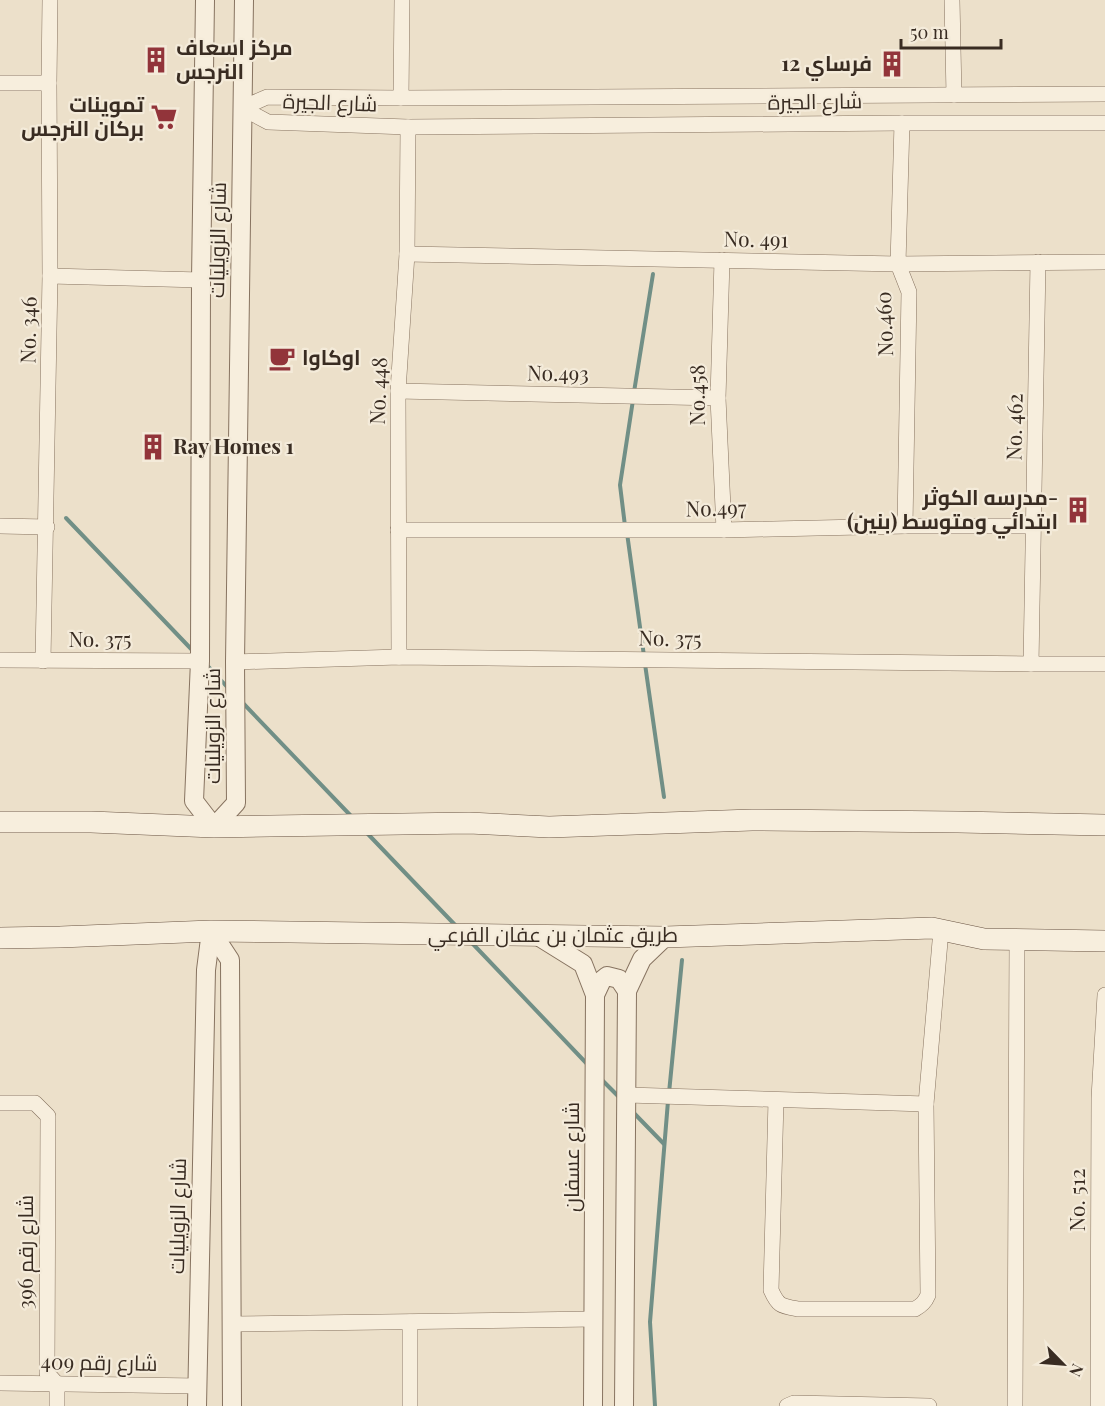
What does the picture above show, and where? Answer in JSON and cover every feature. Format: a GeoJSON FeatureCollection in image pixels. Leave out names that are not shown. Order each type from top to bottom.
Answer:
{"type":"FeatureCollection","features":[{"type":"Feature","properties":{"kind":"main road"},"geometry":{"type":"LineString","coordinates":[[0,822],[91,822],[214,827],[469,824],[549,827],[752,820],[1105,825]]}},
{"type":"Feature","properties":{"kind":"main road"},"geometry":{"type":"LineString","coordinates":[[0,832],[91,822]]}},
{"type":"Feature","properties":{"kind":"main road","name":"طريق عثمان بن عفان الفرعي"},"geometry":{"type":"LineString","coordinates":[[0,938],[212,932],[664,937],[932,928],[984,939],[1105,941]]}},
{"type":"Feature","properties":{"kind":"main road"},"geometry":{"type":"LineString","coordinates":[[0,931],[60,937]]}},
{"type":"Feature","properties":{"kind":"street","name":"No. 346"},"geometry":{"type":"LineString","coordinates":[[43,660],[50,276],[50,0]]}},
{"type":"Feature","properties":{"kind":"street","name":"شارع الزويليات"},"geometry":{"type":"LineString","coordinates":[[205,0],[201,280],[200,661],[194,801],[214,827],[236,803],[235,662],[244,0]]}},
{"type":"Feature","properties":{"kind":"street"},"geometry":{"type":"LineString","coordinates":[[401,98],[402,0]]}},
{"type":"Feature","properties":{"kind":"street"},"geometry":{"type":"LineString","coordinates":[[952,0],[954,95]]}},
{"type":"Feature","properties":{"kind":"street"},"geometry":{"type":"LineString","coordinates":[[0,83],[49,83]]}},
{"type":"Feature","properties":{"kind":"street","name":"شارع الجيرة"},"geometry":{"type":"LineString","coordinates":[[242,108],[267,97],[1105,94]]}},
{"type":"Feature","properties":{"kind":"street","name":"شارع الجيرة"},"geometry":{"type":"LineString","coordinates":[[242,108],[268,122],[408,127],[1105,123]]}},
{"type":"Feature","properties":{"kind":"street","name":"No.460"},"geometry":{"type":"LineString","coordinates":[[902,123],[898,264],[909,292],[905,526]]}},
{"type":"Feature","properties":{"kind":"street","name":"No. 448"},"geometry":{"type":"LineString","coordinates":[[399,657],[398,391],[407,254],[408,127]]}},
{"type":"Feature","properties":{"kind":"street","name":"No. 491"},"geometry":{"type":"LineString","coordinates":[[407,254],[898,264],[1105,262]]}},
{"type":"Feature","properties":{"kind":"street","name":"No.458"},"geometry":{"type":"LineString","coordinates":[[722,260],[718,398],[724,530]]}},
{"type":"Feature","properties":{"kind":"street","name":"No. 462"},"geometry":{"type":"LineString","coordinates":[[1030,664],[1038,262]]}},
{"type":"Feature","properties":{"kind":"street"},"geometry":{"type":"LineString","coordinates":[[50,276],[201,280]]}},
{"type":"Feature","properties":{"kind":"street","name":"No.493"},"geometry":{"type":"LineString","coordinates":[[398,391],[718,398]]}},
{"type":"Feature","properties":{"kind":"street"},"geometry":{"type":"LineString","coordinates":[[0,526],[47,527]]}},
{"type":"Feature","properties":{"kind":"street","name":"No.497"},"geometry":{"type":"LineString","coordinates":[[398,530],[724,530],[1034,526]]}},
{"type":"Feature","properties":{"kind":"street","name":"No. 375"},"geometry":{"type":"LineString","coordinates":[[235,662],[399,657],[1105,664]]}},
{"type":"Feature","properties":{"kind":"street","name":"No. 375"},"geometry":{"type":"LineString","coordinates":[[0,660],[200,661]]}},
{"type":"Feature","properties":{"kind":"street"},"geometry":{"type":"LineString","coordinates":[[776,1100],[771,1290],[776,1302],[798,1309],[915,1309],[926,1301],[928,1295],[926,1104],[941,930]]}},
{"type":"Feature","properties":{"kind":"street"},"geometry":{"type":"LineString","coordinates":[[212,932],[230,960],[232,1406]]}},
{"type":"Feature","properties":{"kind":"street","name":"شارع الزويليات"},"geometry":{"type":"LineString","coordinates":[[197,1406],[206,969],[212,932]]}},
{"type":"Feature","properties":{"kind":"street","name":"شارع عسفان"},"geometry":{"type":"LineString","coordinates":[[538,936],[584,963],[596,996],[593,1406]]}},
{"type":"Feature","properties":{"kind":"street"},"geometry":{"type":"LineString","coordinates":[[624,1406],[627,991],[642,959],[664,937]]}},
{"type":"Feature","properties":{"kind":"street"},"geometry":{"type":"LineString","coordinates":[[1015,1406],[1017,940]]}},
{"type":"Feature","properties":{"kind":"street"},"geometry":{"type":"LineString","coordinates":[[596,996],[602,980],[607,976],[620,979],[627,991]]}},
{"type":"Feature","properties":{"kind":"street","name":"No. 512"},"geometry":{"type":"LineString","coordinates":[[1098,1406],[1102,1312],[1102,1098],[1105,994]]}},
{"type":"Feature","properties":{"kind":"street"},"geometry":{"type":"LineString","coordinates":[[627,1095],[926,1104]]}},
{"type":"Feature","properties":{"kind":"street","name":"شارع رقم 396"},"geometry":{"type":"LineString","coordinates":[[0,1103],[35,1103],[48,1116],[47,1373],[57,1384]]}},
{"type":"Feature","properties":{"kind":"street"},"geometry":{"type":"LineString","coordinates":[[233,1324],[594,1319]]}},
{"type":"Feature","properties":{"kind":"street"},"geometry":{"type":"LineString","coordinates":[[410,1322],[410,1406]]}},
{"type":"Feature","properties":{"kind":"street","name":"شارع رقم 409"},"geometry":{"type":"LineString","coordinates":[[0,1383],[198,1386]]}},
{"type":"Feature","properties":{"kind":"street"},"geometry":{"type":"LineString","coordinates":[[57,1384],[57,1406]]}},
{"type":"Feature","properties":{"kind":"street"},"geometry":{"type":"LineString","coordinates":[[787,1406],[794,1403],[929,1406]]}},
{"type":"Feature","properties":{"kind":"waterway"},"geometry":{"type":"LineString","coordinates":[[634,392],[653,274]]}},
{"type":"Feature","properties":{"kind":"waterway"},"geometry":{"type":"LineString","coordinates":[[625,526],[620,485],[633,400]]}},
{"type":"Feature","properties":{"kind":"waterway"},"geometry":{"type":"LineString","coordinates":[[66,518],[194,652]]}},
{"type":"Feature","properties":{"kind":"waterway"},"geometry":{"type":"LineString","coordinates":[[627,533],[644,656]]}},
{"type":"Feature","properties":{"kind":"waterway"},"geometry":{"type":"LineString","coordinates":[[206,664],[229,689]]}},
{"type":"Feature","properties":{"kind":"waterway"},"geometry":{"type":"LineString","coordinates":[[645,664],[664,797]]}},
{"type":"Feature","properties":{"kind":"waterway"},"geometry":{"type":"LineString","coordinates":[[241,701],[352,817]]}},
{"type":"Feature","properties":{"kind":"waterway"},"geometry":{"type":"LineString","coordinates":[[366,832],[457,927]]}},
{"type":"Feature","properties":{"kind":"waterway"},"geometry":{"type":"LineString","coordinates":[[472,943],[589,1066]]}},
{"type":"Feature","properties":{"kind":"waterway"},"geometry":{"type":"LineString","coordinates":[[669,1093],[682,960]]}},
{"type":"Feature","properties":{"kind":"waterway"},"geometry":{"type":"LineString","coordinates":[[600,1078],[620,1098]]}},
{"type":"Feature","properties":{"kind":"waterway"},"geometry":{"type":"LineString","coordinates":[[655,1406],[650,1322],[668,1101]]}},
{"type":"Feature","properties":{"kind":"waterway"},"geometry":{"type":"LineString","coordinates":[[631,1110],[664,1144]]}},
{"type":"Feature","properties":{"kind":"place","name":"مركز اسعاف النرجس"},"geometry":{"type":"Point","coordinates":[156,60]}},
{"type":"Feature","properties":{"kind":"place","name":"فرساي 12"},"geometry":{"type":"Point","coordinates":[892,64]}},
{"type":"Feature","properties":{"kind":"place","name":"تموينات بركان النرجس"},"geometry":{"type":"Point","coordinates":[164,117]}},
{"type":"Feature","properties":{"kind":"place","name":"اوكاوا"},"geometry":{"type":"Point","coordinates":[282,358]}},
{"type":"Feature","properties":{"kind":"place","name":"Ray Homes 1"},"geometry":{"type":"Point","coordinates":[153,447]}},
{"type":"Feature","properties":{"kind":"place","name":"مدرسه الكوثر- ابتدائي ومتوسط (بنين)"},"geometry":{"type":"Point","coordinates":[1078,510]}}]}
